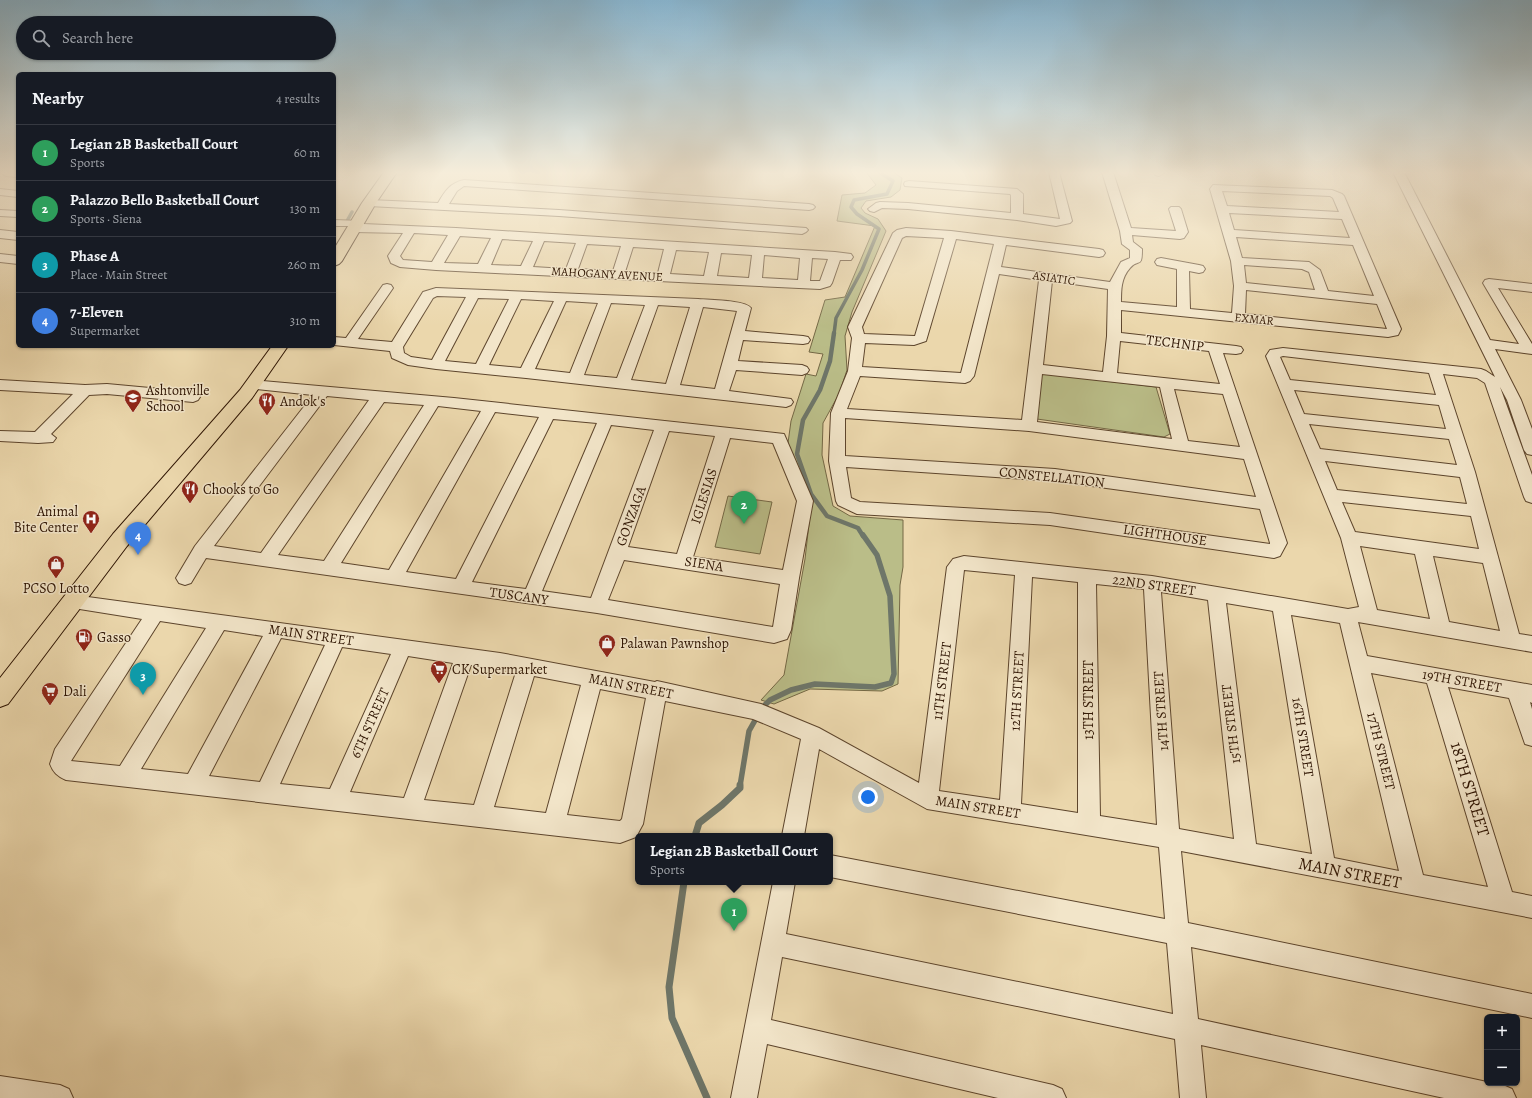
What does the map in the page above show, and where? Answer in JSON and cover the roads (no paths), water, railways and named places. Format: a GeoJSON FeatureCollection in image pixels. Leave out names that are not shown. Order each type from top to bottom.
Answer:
{"type":"FeatureCollection","features":[{"type":"Feature","properties":{"kind":"main road"},"geometry":{"type":"LineString","coordinates":[[336,258],[358,223]]}},
{"type":"Feature","properties":{"kind":"main road"},"geometry":{"type":"LineString","coordinates":[[0,696],[120,540],[249,390],[279,348]]}},
{"type":"Feature","properties":{"kind":"street"},"geometry":{"type":"LineString","coordinates":[[336,223],[410,230],[806,254],[804,283]]}},
{"type":"Feature","properties":{"kind":"street"},"geometry":{"type":"LineString","coordinates":[[718,223],[802,230]]}},
{"type":"Feature","properties":{"kind":"street"},"geometry":{"type":"LineString","coordinates":[[1110,377],[1114,336],[1114,286],[1125,265],[1136,260],[1136,249],[1128,244],[1124,223]]}},
{"type":"Feature","properties":{"kind":"street"},"geometry":{"type":"LineString","coordinates":[[1126,231],[1180,235],[1182,232],[1179,223]]}},
{"type":"Feature","properties":{"kind":"street"},"geometry":{"type":"LineString","coordinates":[[1226,223],[1237,260],[1240,286],[1238,318]]}},
{"type":"Feature","properties":{"kind":"street"},"geometry":{"type":"LineString","coordinates":[[1240,286],[1382,301],[1349,223]]}},
{"type":"Feature","properties":{"kind":"street"},"geometry":{"type":"LineString","coordinates":[[1423,223],[1514,400],[1532,450]]}},
{"type":"Feature","properties":{"kind":"street","name":"MAHOGANY AVENUE"},"geometry":{"type":"LineString","coordinates":[[410,230],[394,256],[395,260],[400,262],[436,266],[663,276],[820,285],[826,283],[841,256],[806,254]]}},
{"type":"Feature","properties":{"kind":"street"},"geometry":{"type":"LineString","coordinates":[[436,266],[456,232]]}},
{"type":"Feature","properties":{"kind":"street"},"geometry":{"type":"LineString","coordinates":[[837,461],[838,413],[855,371],[859,338],[855,327],[897,236],[906,232],[1001,241],[1100,253]]}},
{"type":"Feature","properties":{"kind":"street"},"geometry":{"type":"LineString","coordinates":[[1229,233],[1357,242]]}},
{"type":"Feature","properties":{"kind":"street"},"geometry":{"type":"LineString","coordinates":[[0,234],[16,236]]}},
{"type":"Feature","properties":{"kind":"street"},"geometry":{"type":"LineString","coordinates":[[483,268],[498,235]]}},
{"type":"Feature","properties":{"kind":"street"},"geometry":{"type":"LineString","coordinates":[[859,338],[914,341],[921,338],[951,236]]}},
{"type":"Feature","properties":{"kind":"street"},"geometry":{"type":"LineString","coordinates":[[526,270],[540,238]]}},
{"type":"Feature","properties":{"kind":"street"},"geometry":{"type":"LineString","coordinates":[[572,272],[583,240]]}},
{"type":"Feature","properties":{"kind":"street"},"geometry":{"type":"LineString","coordinates":[[855,371],[965,378],[967,376],[1001,241]]}},
{"type":"Feature","properties":{"kind":"street"},"geometry":{"type":"LineString","coordinates":[[618,274],[628,243]]}},
{"type":"Feature","properties":{"kind":"street"},"geometry":{"type":"LineString","coordinates":[[663,276],[671,246]]}},
{"type":"Feature","properties":{"kind":"street"},"geometry":{"type":"LineString","coordinates":[[710,279],[716,249]]}},
{"type":"Feature","properties":{"kind":"street"},"geometry":{"type":"LineString","coordinates":[[756,281],[758,251]]}},
{"type":"Feature","properties":{"kind":"street"},"geometry":{"type":"LineString","coordinates":[[0,258],[16,260]]}},
{"type":"Feature","properties":{"kind":"street"},"geometry":{"type":"LineString","coordinates":[[1237,260],[1305,265],[1312,267],[1323,295]]}},
{"type":"Feature","properties":{"kind":"street"},"geometry":{"type":"LineString","coordinates":[[1161,262],[1199,269]]}},
{"type":"Feature","properties":{"kind":"street"},"geometry":{"type":"LineString","coordinates":[[1184,266],[1184,312]]}},
{"type":"Feature","properties":{"kind":"street","name":"ASIATIC"},"geometry":{"type":"LineString","coordinates":[[994,270],[1114,286]]}},
{"type":"Feature","properties":{"kind":"street"},"geometry":{"type":"LineString","coordinates":[[1029,426],[1046,277]]}},
{"type":"Feature","properties":{"kind":"street"},"geometry":{"type":"LineString","coordinates":[[1530,350],[1489,282],[1532,288]]}},
{"type":"Feature","properties":{"kind":"street"},"geometry":{"type":"LineString","coordinates":[[349,343],[387,288]]}},
{"type":"Feature","properties":{"kind":"street"},"geometry":{"type":"LineString","coordinates":[[721,394],[730,365],[743,307],[698,303],[436,292],[428,295],[396,348],[397,354],[408,361],[436,365],[526,373],[786,402]]}},
{"type":"Feature","properties":{"kind":"street"},"geometry":{"type":"LineString","coordinates":[[436,365],[474,294]]}},
{"type":"Feature","properties":{"kind":"street"},"geometry":{"type":"LineString","coordinates":[[480,369],[517,295]]}},
{"type":"Feature","properties":{"kind":"street"},"geometry":{"type":"LineString","coordinates":[[526,373],[562,297]]}},
{"type":"Feature","properties":{"kind":"street"},"geometry":{"type":"LineString","coordinates":[[575,379],[606,299]]}},
{"type":"Feature","properties":{"kind":"street"},"geometry":{"type":"LineString","coordinates":[[622,384],[654,301]]}},
{"type":"Feature","properties":{"kind":"street","name":"EXMAR"},"geometry":{"type":"LineString","coordinates":[[1115,305],[1388,333],[1393,332],[1394,329],[1382,301]]}},
{"type":"Feature","properties":{"kind":"street"},"geometry":{"type":"LineString","coordinates":[[672,389],[698,303]]}},
{"type":"Feature","properties":{"kind":"street"},"geometry":{"type":"LineString","coordinates":[[737,335],[803,340]]}},
{"type":"Feature","properties":{"kind":"street","name":"TECHNIP"},"geometry":{"type":"LineString","coordinates":[[1114,336],[1236,350]]}},
{"type":"Feature","properties":{"kind":"street"},"geometry":{"type":"LineString","coordinates":[[336,341],[396,348]]}},
{"type":"Feature","properties":{"kind":"street"},"geometry":{"type":"LineString","coordinates":[[1486,344],[1530,350]]}},
{"type":"Feature","properties":{"kind":"street","name":"LIGHTHOUSE"},"geometry":{"type":"LineString","coordinates":[[837,461],[844,501],[857,508],[1050,519],[1274,551],[1279,543],[1215,348]]}},
{"type":"Feature","properties":{"kind":"street"},"geometry":{"type":"LineString","coordinates":[[1370,616],[1348,538],[1284,384],[1273,356],[1275,353],[1283,352],[1481,374],[1487,377],[1491,381],[1532,497]]}},
{"type":"Feature","properties":{"kind":"street"},"geometry":{"type":"LineString","coordinates":[[730,365],[802,370]]}},
{"type":"Feature","properties":{"kind":"street"},"geometry":{"type":"LineString","coordinates":[[1036,369],[1229,390]]}},
{"type":"Feature","properties":{"kind":"street"},"geometry":{"type":"LineString","coordinates":[[1435,370],[1468,472],[1512,641]]}},
{"type":"Feature","properties":{"kind":"street"},"geometry":{"type":"LineString","coordinates":[[1166,384],[1181,445]]}},
{"type":"Feature","properties":{"kind":"street"},"geometry":{"type":"LineString","coordinates":[[1284,384],[1445,401]]}},
{"type":"Feature","properties":{"kind":"street"},"geometry":{"type":"LineString","coordinates":[[0,385],[85,390],[107,389],[193,397]]}},
{"type":"Feature","properties":{"kind":"street"},"geometry":{"type":"LineString","coordinates":[[3,439],[46,438],[85,390]]}},
{"type":"Feature","properties":{"kind":"street"},"geometry":{"type":"LineString","coordinates":[[249,390],[322,394],[432,405],[722,438]]}},
{"type":"Feature","properties":{"kind":"street"},"geometry":{"type":"LineString","coordinates":[[185,578],[201,552],[322,394]]}},
{"type":"Feature","properties":{"kind":"street"},"geometry":{"type":"LineString","coordinates":[[265,560],[378,400]]}},
{"type":"Feature","properties":{"kind":"street"},"geometry":{"type":"LineString","coordinates":[[328,569],[432,405]]}},
{"type":"Feature","properties":{"kind":"street"},"geometry":{"type":"LineString","coordinates":[[394,578],[489,411]]}},
{"type":"Feature","properties":{"kind":"street"},"geometry":{"type":"LineString","coordinates":[[838,413],[1029,426],[1249,454]]}},
{"type":"Feature","properties":{"kind":"street"},"geometry":{"type":"LineString","coordinates":[[461,588],[546,417]]}},
{"type":"Feature","properties":{"kind":"street"},"geometry":{"type":"LineString","coordinates":[[1298,418],[1456,435]]}},
{"type":"Feature","properties":{"kind":"street"},"geometry":{"type":"LineString","coordinates":[[531,597],[604,424]]}},
{"type":"Feature","properties":{"kind":"street","name":"GONZAGA"},"geometry":{"type":"LineString","coordinates":[[597,606],[618,552],[661,430]]}},
{"type":"Feature","properties":{"kind":"street","name":"TUSCANY"},"geometry":{"type":"LineString","coordinates":[[201,552],[597,606],[774,635],[780,634],[782,630],[790,578],[805,501],[779,438],[722,438]]}},
{"type":"Feature","properties":{"kind":"street","name":"IGLESIAS"},"geometry":{"type":"LineString","coordinates":[[683,561],[722,438]]}},
{"type":"Feature","properties":{"kind":"street"},"geometry":{"type":"LineString","coordinates":[[1313,454],[1468,472]]}},
{"type":"Feature","properties":{"kind":"street","name":"CONSTELLATION"},"geometry":{"type":"LineString","coordinates":[[837,461],[1055,475],[1266,504]]}},
{"type":"Feature","properties":{"kind":"street"},"geometry":{"type":"LineString","coordinates":[[1330,494],[1478,512]]}},
{"type":"Feature","properties":{"kind":"street"},"geometry":{"type":"LineString","coordinates":[[1348,538],[1489,557]]}},
{"type":"Feature","properties":{"kind":"street"},"geometry":{"type":"LineString","coordinates":[[1422,548],[1442,629]]}},
{"type":"Feature","properties":{"kind":"street","name":"SIENA"},"geometry":{"type":"LineString","coordinates":[[618,552],[790,578]]}},
{"type":"Feature","properties":{"kind":"street","name":"22ND STREET"},"geometry":{"type":"LineString","coordinates":[[959,564],[964,562],[1152,583],[1348,617],[1356,614],[1370,616],[1532,644]]}},
{"type":"Feature","properties":{"kind":"street","name":"11TH STREET"},"geometry":{"type":"LineString","coordinates":[[928,799],[956,567],[959,564]]}},
{"type":"Feature","properties":{"kind":"street","name":"12TH STREET"},"geometry":{"type":"LineString","coordinates":[[1010,812],[1024,569]]}},
{"type":"Feature","properties":{"kind":"street","name":"13TH STREET"},"geometry":{"type":"LineString","coordinates":[[1087,576],[1089,825]]}},
{"type":"Feature","properties":{"kind":"street","name":"14TH STREET"},"geometry":{"type":"LineString","coordinates":[[1152,583],[1169,838]]}},
{"type":"Feature","properties":{"kind":"street","name":"15TH STREET"},"geometry":{"type":"LineString","coordinates":[[1216,594],[1246,853]]}},
{"type":"Feature","properties":{"kind":"street","name":"MAIN STREET"},"geometry":{"type":"LineString","coordinates":[[73,602],[465,656],[657,690],[761,713],[812,734],[928,799],[1169,838],[1532,907]]}},
{"type":"Feature","properties":{"kind":"street","name":"16TH STREET"},"geometry":{"type":"LineString","coordinates":[[1282,606],[1325,868]]}},
{"type":"Feature","properties":{"kind":"street"},"geometry":{"type":"LineString","coordinates":[[155,614],[62,756],[60,764],[66,770],[194,783],[620,832],[628,829],[632,824],[657,690]]}},
{"type":"Feature","properties":{"kind":"street","name":"17TH STREET"},"geometry":{"type":"LineString","coordinates":[[1348,617],[1414,885]]}},
{"type":"Feature","properties":{"kind":"street"},"geometry":{"type":"LineString","coordinates":[[126,776],[219,623]]}},
{"type":"Feature","properties":{"kind":"street"},"geometry":{"type":"LineString","coordinates":[[194,783],[276,630]]}},
{"type":"Feature","properties":{"kind":"street"},"geometry":{"type":"LineString","coordinates":[[266,792],[337,638]]}},
{"type":"Feature","properties":{"kind":"street","name":"6TH STREET"},"geometry":{"type":"LineString","coordinates":[[336,799],[403,647]]}},
{"type":"Feature","properties":{"kind":"street"},"geometry":{"type":"LineString","coordinates":[[411,808],[465,656]]}},
{"type":"Feature","properties":{"kind":"street","name":"19TH STREET"},"geometry":{"type":"LineString","coordinates":[[1360,663],[1524,692],[1532,737]]}},
{"type":"Feature","properties":{"kind":"street"},"geometry":{"type":"LineString","coordinates":[[481,816],[527,666]]}},
{"type":"Feature","properties":{"kind":"street","name":"18TH STREET"},"geometry":{"type":"LineString","coordinates":[[1435,677],[1504,902]]}},
{"type":"Feature","properties":{"kind":"street"},"geometry":{"type":"LineString","coordinates":[[554,824],[593,678]]}},
{"type":"Feature","properties":{"kind":"street"},"geometry":{"type":"LineString","coordinates":[[794,833],[812,734]]}},
{"type":"Feature","properties":{"kind":"street"},"geometry":{"type":"LineString","coordinates":[[1169,838],[1193,1098]]}},
{"type":"Feature","properties":{"kind":"street"},"geometry":{"type":"LineString","coordinates":[[833,867],[1178,933],[1532,1006]]}},
{"type":"Feature","properties":{"kind":"street"},"geometry":{"type":"LineString","coordinates":[[744,1098],[783,885]]}},
{"type":"Feature","properties":{"kind":"street"},"geometry":{"type":"LineString","coordinates":[[773,943],[1186,1029],[1503,1098]]}},
{"type":"Feature","properties":{"kind":"street"},"geometry":{"type":"LineString","coordinates":[[757,1030],[1054,1098]]}},
{"type":"Feature","properties":{"kind":"street"},"geometry":{"type":"LineString","coordinates":[[0,1088],[60,1098]]}},
{"type":"Feature","properties":{"kind":"waterway"},"geometry":{"type":"LineString","coordinates":[[834,334],[836,318],[862,270],[879,229],[871,223]]}},
{"type":"Feature","properties":{"kind":"waterway"},"geometry":{"type":"LineString","coordinates":[[834,333],[830,361],[820,390],[803,420],[797,454],[811,494],[827,516],[858,528],[863,536]]}},
{"type":"Feature","properties":{"kind":"waterway"},"geometry":{"type":"LineString","coordinates":[[740,786],[749,731],[762,708],[770,700],[791,690],[815,684],[875,687],[891,683],[894,674],[890,596],[877,555],[863,535]]}},
{"type":"Feature","properties":{"kind":"waterway"},"geometry":{"type":"LineString","coordinates":[[696,833],[699,823],[722,805],[740,788],[740,786]]}},
{"type":"Feature","properties":{"kind":"waterway"},"geometry":{"type":"LineString","coordinates":[[684,885],[669,987],[672,1018],[707,1098]]}},
{"type":"Feature","properties":{"kind":"place","name":"Ashtonville School"},"geometry":{"type":"Point","coordinates":[133,413]}},
{"type":"Feature","properties":{"kind":"place","name":"Andok's"},"geometry":{"type":"Point","coordinates":[267,416]}},
{"type":"Feature","properties":{"kind":"place","name":"Chooks to Go"},"geometry":{"type":"Point","coordinates":[190,504]}},
{"type":"Feature","properties":{"kind":"place","name":"Palazzo Bello Basketball Court"},"geometry":{"type":"Point","coordinates":[744,524]}},
{"type":"Feature","properties":{"kind":"place","name":"Animal Bite Center"},"geometry":{"type":"Point","coordinates":[91,534]}},
{"type":"Feature","properties":{"kind":"place","name":"7-Eleven"},"geometry":{"type":"Point","coordinates":[138,555]}},
{"type":"Feature","properties":{"kind":"place","name":"PCSO Lotto"},"geometry":{"type":"Point","coordinates":[56,579]}},
{"type":"Feature","properties":{"kind":"place","name":"Gasso"},"geometry":{"type":"Point","coordinates":[84,652]}},
{"type":"Feature","properties":{"kind":"place","name":"Palawan Pawnshop"},"geometry":{"type":"Point","coordinates":[607,658]}},
{"type":"Feature","properties":{"kind":"place","name":"CK Supermarket"},"geometry":{"type":"Point","coordinates":[439,684]}},
{"type":"Feature","properties":{"kind":"place","name":"Phase A"},"geometry":{"type":"Point","coordinates":[143,695]}},
{"type":"Feature","properties":{"kind":"place","name":"Dali"},"geometry":{"type":"Point","coordinates":[50,706]}},
{"type":"Feature","properties":{"kind":"place","name":"Legian 2B Basketball Court"},"geometry":{"type":"Point","coordinates":[734,931]}}]}
